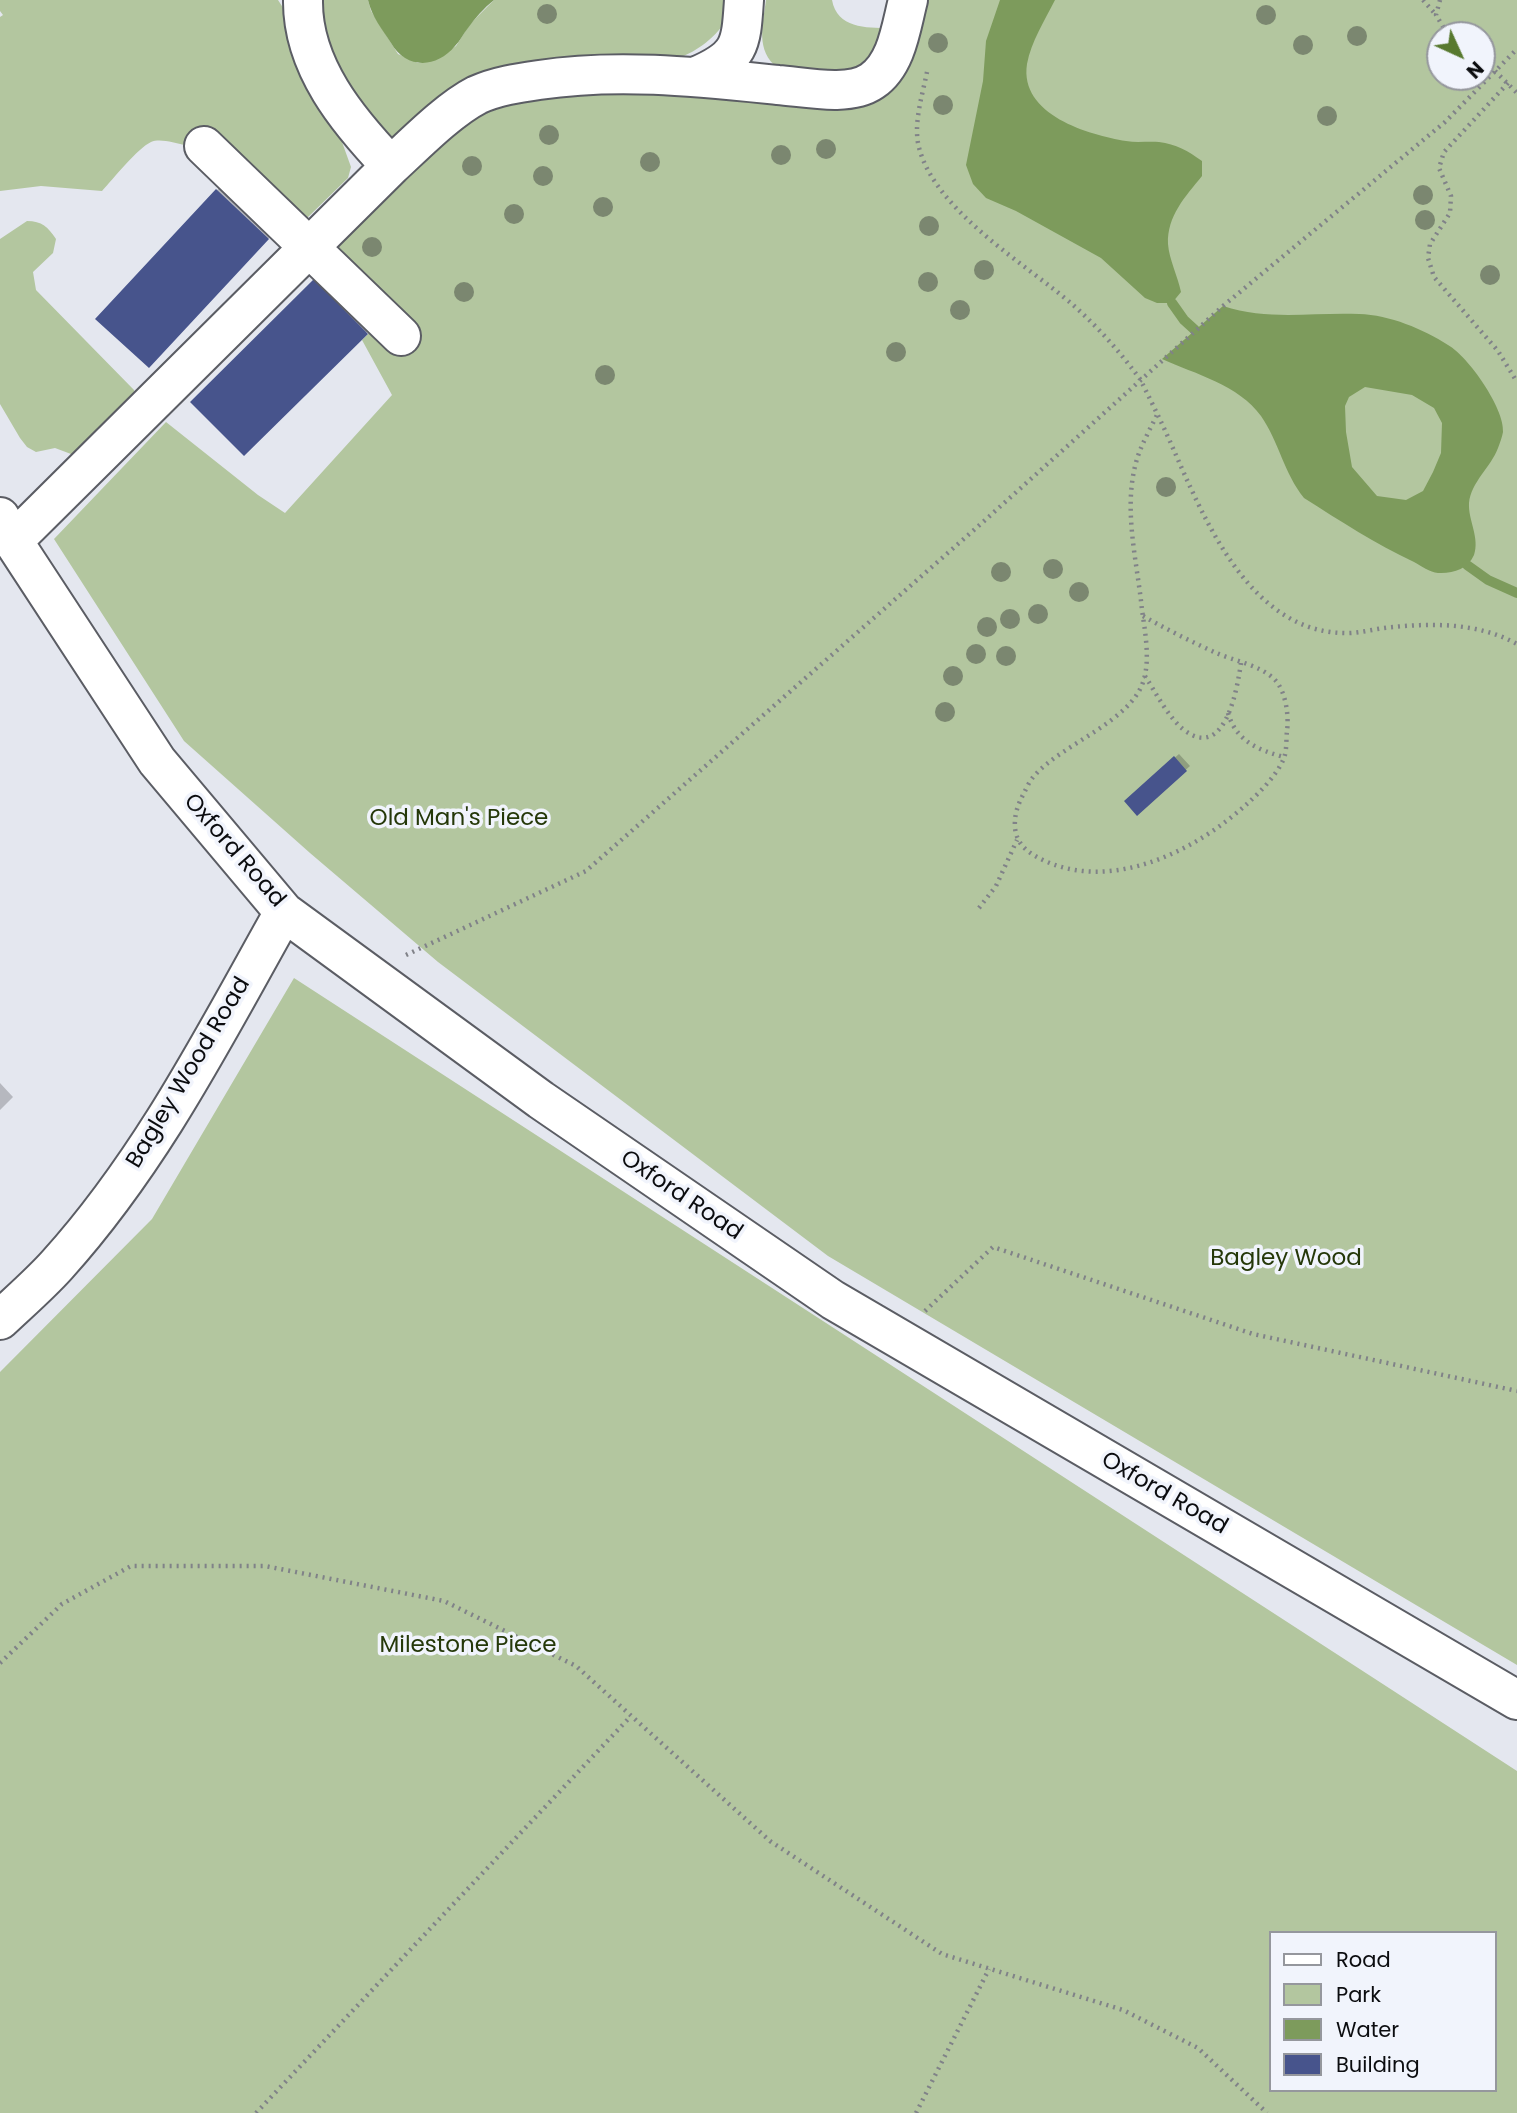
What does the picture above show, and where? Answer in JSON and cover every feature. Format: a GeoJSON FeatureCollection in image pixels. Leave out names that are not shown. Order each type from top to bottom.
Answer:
{"type":"FeatureCollection","features":[{"type":"Feature","properties":{"kind":"street"},"geometry":{"type":"LineString","coordinates":[[303,0],[309,41],[332,94],[359,133],[391,166]]}},
{"type":"Feature","properties":{"kind":"street"},"geometry":{"type":"LineString","coordinates":[[697,76],[723,64],[736,48],[742,29],[744,0]]}},
{"type":"Feature","properties":{"kind":"street"},"geometry":{"type":"LineString","coordinates":[[7,529],[309,248],[391,166],[441,121],[476,96],[508,85],[578,75],[697,76],[829,90],[860,87],[882,73],[893,55],[908,0]]}},
{"type":"Feature","properties":{"kind":"street"},"geometry":{"type":"LineString","coordinates":[[204,146],[401,336]]}},
{"type":"Feature","properties":{"kind":"street","name":"Oxford Road"},"geometry":{"type":"LineString","coordinates":[[7,529],[157,761],[285,912],[541,1100],[833,1300],[1517,1700]]}},
{"type":"Feature","properties":{"kind":"street","name":"Bagley Wood Road"},"geometry":{"type":"LineString","coordinates":[[0,1320],[57,1265],[116,1191],[171,1112],[285,912]]}},
{"type":"Feature","properties":{"kind":"path"},"geometry":{"type":"LineString","coordinates":[[1423,0],[1440,21]]}},
{"type":"Feature","properties":{"kind":"path"},"geometry":{"type":"LineString","coordinates":[[1436,15],[1440,0]]}},
{"type":"Feature","properties":{"kind":"path"},"geometry":{"type":"LineString","coordinates":[[1496,71],[1517,49]]}},
{"type":"Feature","properties":{"kind":"path"},"geometry":{"type":"LineString","coordinates":[[928,67],[918,115],[918,148],[926,169],[963,216],[1073,305],[1113,344],[1140,379],[1216,541],[1239,573],[1266,600],[1286,617],[1315,629],[1350,633],[1393,627],[1439,625],[1476,628],[1503,636],[1517,644]]}},
{"type":"Feature","properties":{"kind":"path"},"geometry":{"type":"LineString","coordinates":[[1496,76],[1517,93]]}},
{"type":"Feature","properties":{"kind":"path"},"geometry":{"type":"LineString","coordinates":[[1508,83],[1444,152],[1439,168],[1451,197],[1450,213],[1430,244],[1428,258],[1434,276],[1498,351],[1517,382]]}},
{"type":"Feature","properties":{"kind":"path"},"geometry":{"type":"LineString","coordinates":[[367,972],[586,871],[983,522],[1162,359],[1445,121],[1476,91]]}},
{"type":"Feature","properties":{"kind":"path"},"geometry":{"type":"LineString","coordinates":[[1143,616],[1180,636],[1261,670],[1275,680],[1284,695],[1288,724],[1284,757],[1264,788],[1231,818],[1166,857],[1126,869],[1085,871],[1051,863],[1028,853],[1017,839],[1017,806],[1033,776],[1055,757],[1087,738],[1120,712],[1138,693],[1145,675],[1143,616],[1133,540],[1131,490],[1139,453],[1157,415]]}},
{"type":"Feature","properties":{"kind":"path"},"geometry":{"type":"LineString","coordinates":[[1145,675],[1185,730],[1204,738],[1212,737],[1220,729],[1228,713],[1241,663]]}},
{"type":"Feature","properties":{"kind":"path"},"geometry":{"type":"LineString","coordinates":[[1228,713],[1231,723],[1243,740],[1259,749],[1284,757]]}},
{"type":"Feature","properties":{"kind":"path"},"geometry":{"type":"LineString","coordinates":[[979,908],[996,886],[1017,839]]}},
{"type":"Feature","properties":{"kind":"path"},"geometry":{"type":"LineString","coordinates":[[897,1338],[993,1247],[1253,1334],[1517,1391]]}},
{"type":"Feature","properties":{"kind":"path"},"geometry":{"type":"LineString","coordinates":[[0,1663],[62,1604],[131,1566],[265,1566],[444,1601],[576,1666],[770,1841],[942,1954],[1123,2010],[1198,2048],[1267,2113]]}},
{"type":"Feature","properties":{"kind":"path"},"geometry":{"type":"LineString","coordinates":[[256,2113],[631,1716]]}},
{"type":"Feature","properties":{"kind":"path"},"geometry":{"type":"LineString","coordinates":[[916,2113],[989,1969]]}},
{"type":"Feature","properties":{"kind":"green space"},"geometry":{"type":"Polygon","coordinates":[[[0,0],[278,0],[293,23],[342,142],[351,167],[348,178],[304,221],[203,127],[185,145],[159,140],[146,145],[102,191],[41,186],[0,191],[0,17],[3,15],[0,11],[0,0]]]}},
{"type":"Feature","properties":{"kind":"green space"},"geometry":{"type":"Polygon","coordinates":[[[321,0],[368,0],[371,11],[398,54],[418,63],[434,60],[456,46],[470,24],[494,0],[733,0],[726,19],[715,34],[696,50],[681,57],[583,61],[398,139],[385,141],[327,51],[321,0]]]}},
{"type":"Feature","properties":{"kind":"green space"},"geometry":{"type":"Polygon","coordinates":[[[766,0],[832,0],[835,9],[846,21],[862,27],[889,28],[867,61],[848,73],[778,68],[766,54],[763,45],[762,28],[766,0]]]}},
{"type":"Feature","properties":{"kind":"green space"},"geometry":{"type":"Polygon","coordinates":[[[924,0],[1517,0],[1517,1665],[828,1256],[438,962],[184,741],[54,539],[166,422],[258,495],[285,513],[392,395],[362,340],[372,330],[400,355],[421,331],[330,248],[452,130],[496,105],[593,87],[839,105],[924,0]]]}},
{"type":"Feature","properties":{"kind":"green space"},"geometry":{"type":"Polygon","coordinates":[[[27,221],[44,226],[56,239],[53,253],[33,272],[36,290],[134,390],[137,402],[79,457],[55,448],[36,452],[27,447],[0,404],[0,239],[27,221]]]}},
{"type":"Feature","properties":{"kind":"green space","name":"Milestone Piece"},"geometry":{"type":"Polygon","coordinates":[[[294,978],[1517,1771],[1517,2113],[0,2113],[0,1372],[152,1219],[294,978]]]}},
{"type":"Feature","properties":{"kind":"water"},"geometry":{"type":"Polygon","coordinates":[[[368,0],[494,0],[447,54],[422,63],[405,58],[397,52],[378,23],[368,0]]]}},
{"type":"Feature","properties":{"kind":"water"},"geometry":{"type":"Polygon","coordinates":[[[1000,0],[1055,0],[1035,39],[1027,64],[1027,82],[1034,97],[1045,109],[1094,134],[1126,141],[1171,144],[1202,161],[1202,176],[1178,207],[1168,234],[1169,250],[1181,292],[1172,303],[1157,303],[1145,298],[1101,258],[1016,211],[986,198],[973,184],[966,165],[983,81],[986,41],[1000,0]]]}},
{"type":"Feature","properties":{"kind":"water"},"geometry":{"type":"Polygon","coordinates":[[[1223,306],[1274,315],[1371,315],[1406,324],[1448,345],[1475,371],[1492,397],[1502,422],[1503,432],[1498,448],[1477,481],[1469,503],[1476,542],[1471,560],[1454,571],[1432,571],[1372,540],[1304,498],[1291,478],[1267,426],[1252,405],[1229,388],[1162,359],[1223,306]],[[1365,387],[1349,397],[1345,406],[1352,467],[1377,496],[1406,500],[1423,491],[1441,453],[1442,423],[1434,408],[1412,395],[1365,387]]]}},
{"type":"Feature","properties":{"kind":"building"},"geometry":{"type":"Polygon","coordinates":[[[216,189],[269,239],[149,368],[95,319],[216,189]]]}},
{"type":"Feature","properties":{"kind":"building"},"geometry":{"type":"Polygon","coordinates":[[[314,279],[368,334],[244,456],[190,402],[314,279]]]}},
{"type":"Feature","properties":{"kind":"building"},"geometry":{"type":"Polygon","coordinates":[[[1174,756],[1187,771],[1137,816],[1124,801],[1174,756]]]}},
{"type":"Feature","properties":{"kind":"waterway"},"geometry":{"type":"LineString","coordinates":[[1172,303],[1195,330]]}},
{"type":"Feature","properties":{"kind":"waterway"},"geometry":{"type":"LineString","coordinates":[[1467,565],[1488,580],[1517,593]]}},
{"type":"Feature","properties":{"kind":"park label","name":"Old Man's Piece"},"geometry":{"type":"Point","coordinates":[459,819]}},
{"type":"Feature","properties":{"kind":"park label","name":"Bagley Wood"},"geometry":{"type":"Point","coordinates":[1286,1259]}}]}
